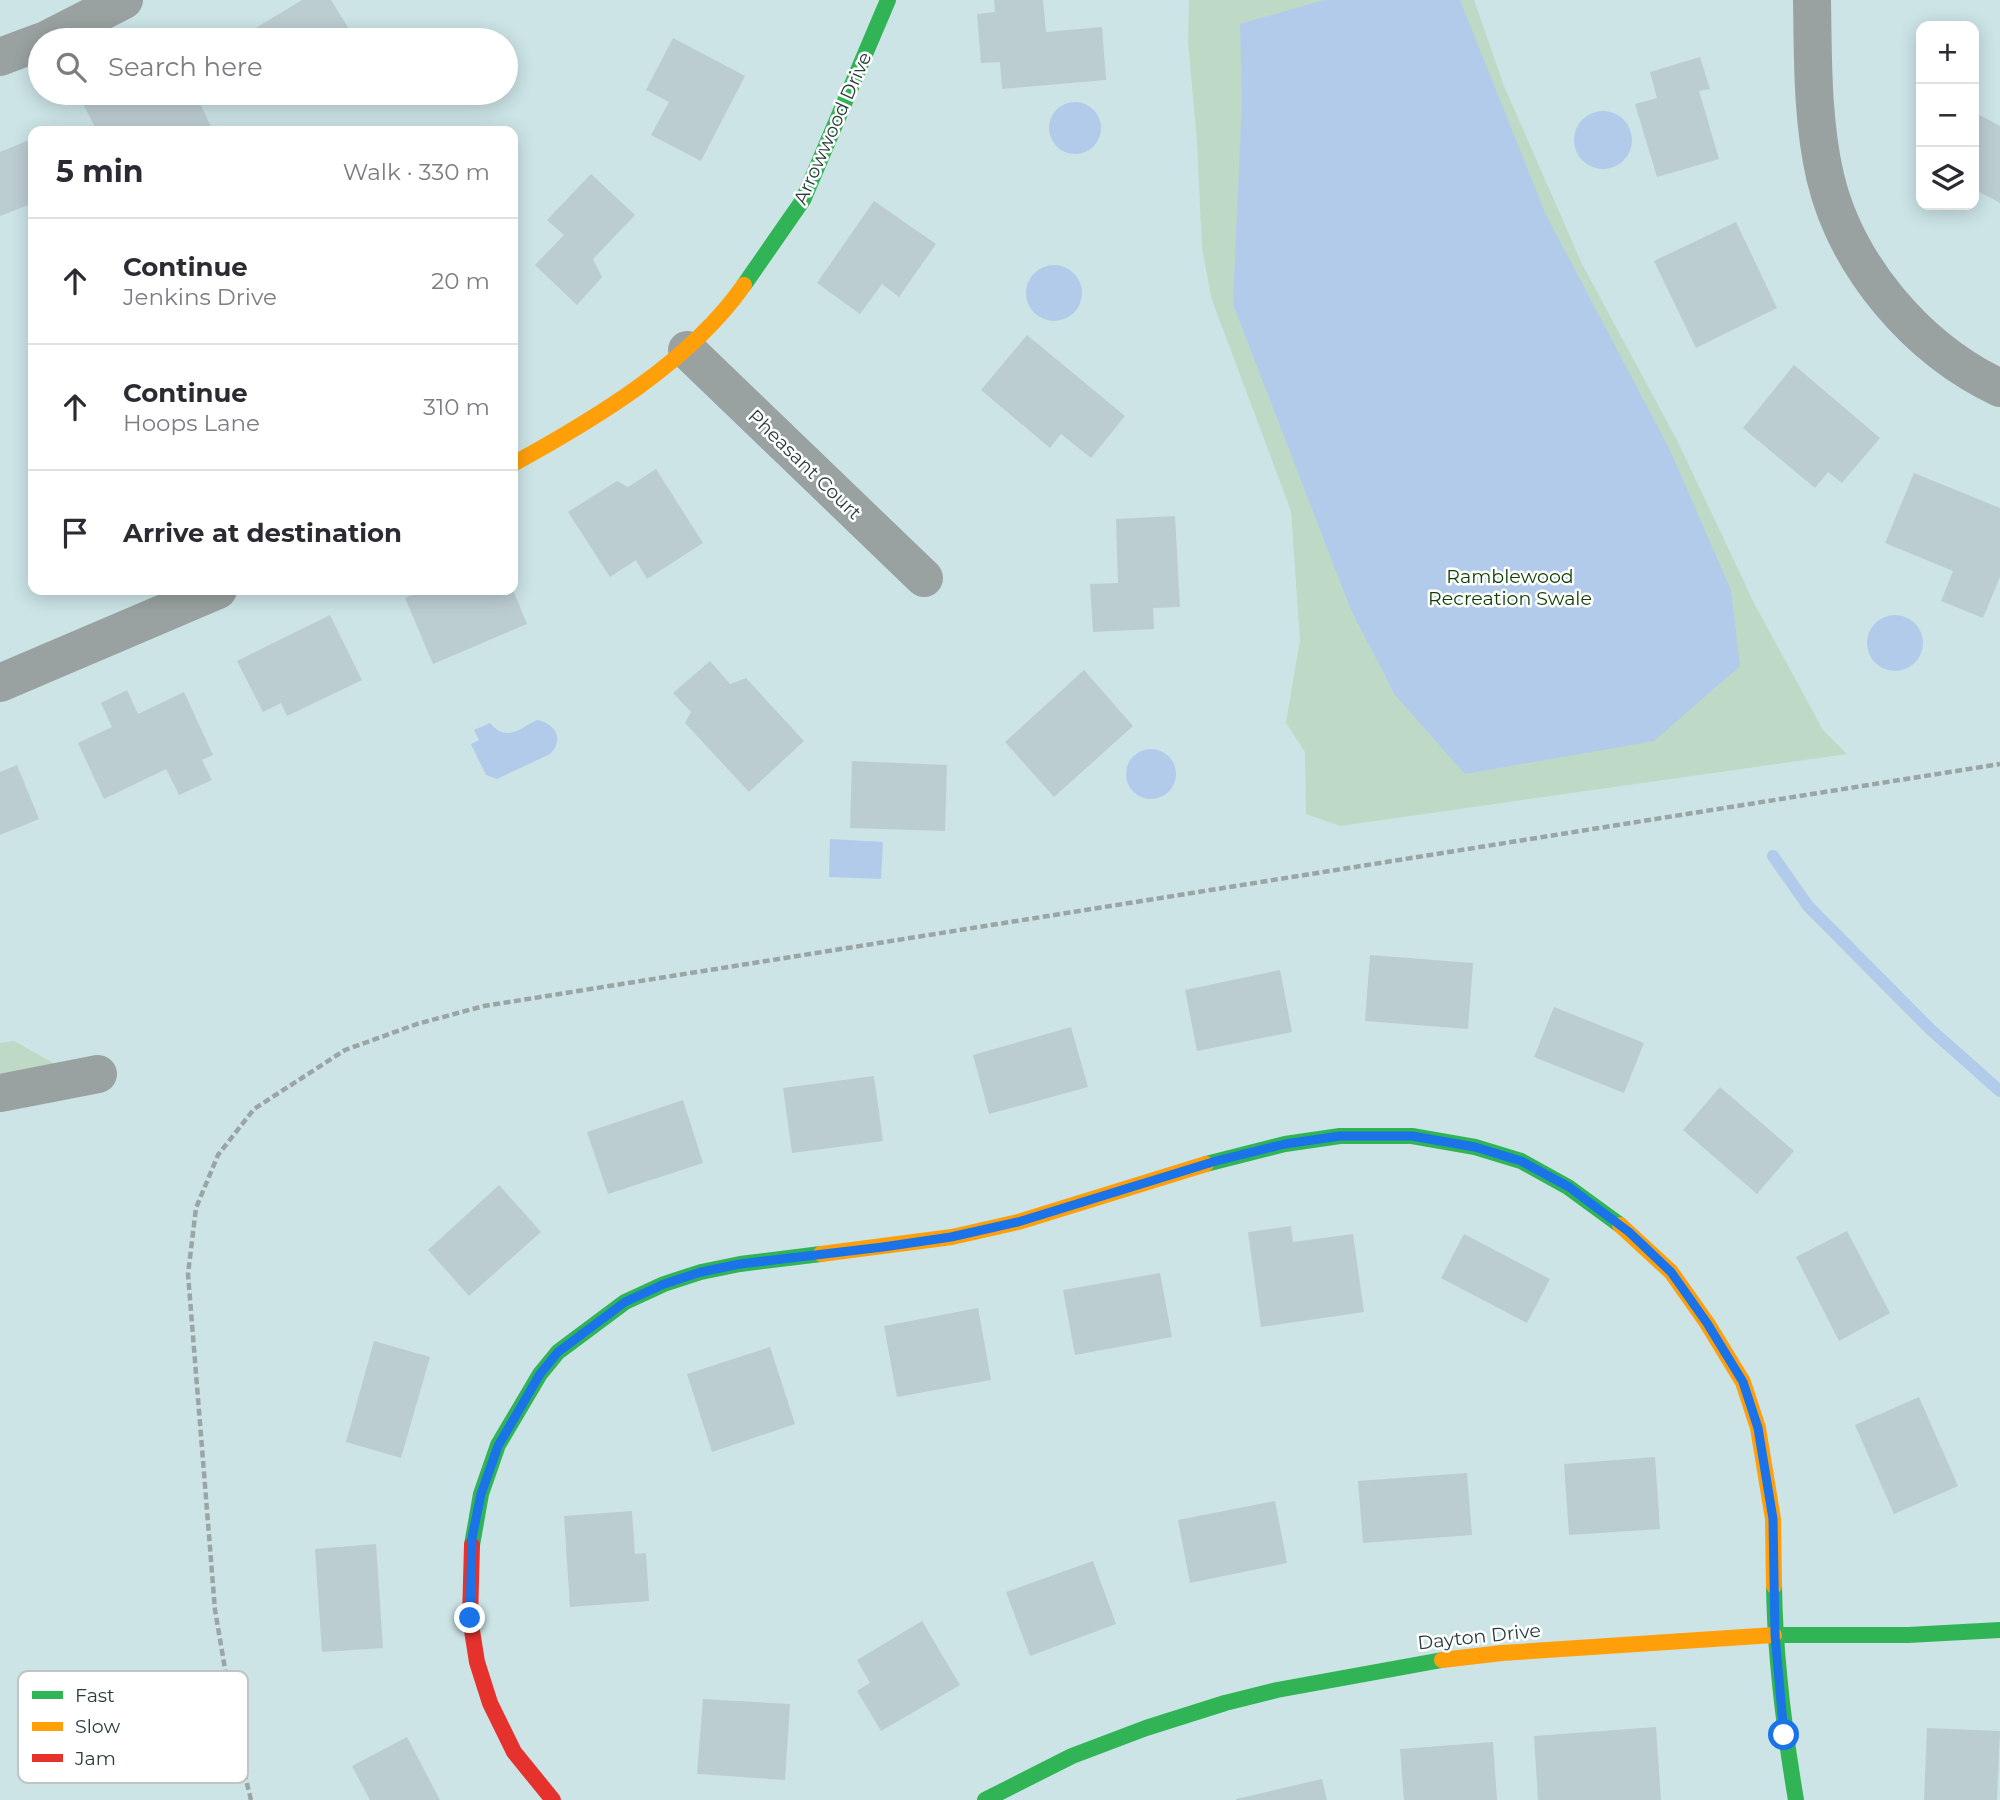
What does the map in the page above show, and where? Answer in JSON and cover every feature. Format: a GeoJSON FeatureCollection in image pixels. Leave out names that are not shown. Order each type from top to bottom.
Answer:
{"type":"FeatureCollection","features":[{"type":"Feature","properties":{"kind":"street"},"geometry":{"type":"LineString","coordinates":[[69,28],[124,0]]}},
{"type":"Feature","properties":{"kind":"street","name":"Arrowwood Drive"},"geometry":{"type":"LineString","coordinates":[[518,461],[579,428],[687,350],[735,298],[803,200],[888,0]]}},
{"type":"Feature","properties":{"kind":"street"},"geometry":{"type":"LineString","coordinates":[[1812,0],[1813,68],[1818,131],[1826,177],[1844,230],[1865,270],[1892,305],[1938,349],[1975,376],[2000,388]]}},
{"type":"Feature","properties":{"kind":"street"},"geometry":{"type":"LineString","coordinates":[[0,57],[28,46]]}},
{"type":"Feature","properties":{"kind":"street","name":"Pheasant Court"},"geometry":{"type":"LineString","coordinates":[[687,350],[924,578]]}},
{"type":"Feature","properties":{"kind":"street"},"geometry":{"type":"LineString","coordinates":[[0,683],[206,595]]}},
{"type":"Feature","properties":{"kind":"street"},"geometry":{"type":"LineString","coordinates":[[0,1093],[98,1074]]}},
{"type":"Feature","properties":{"kind":"street"},"geometry":{"type":"LineString","coordinates":[[553,1800],[514,1752],[490,1703],[477,1662],[470,1618],[472,1538],[481,1494],[498,1446],[540,1374],[558,1352],[625,1302],[664,1284],[701,1272],[740,1264],[965,1234],[1018,1222],[1216,1161],[1285,1144],[1340,1136],[1412,1136],[1475,1147],[1521,1161],[1569,1187],[1629,1232],[1671,1272],[1707,1323],[1743,1382],[1758,1428],[1773,1519],[1775,1635],[1784,1735],[1796,1800]]}},
{"type":"Feature","properties":{"kind":"street","name":"Dayton Drive"},"geometry":{"type":"LineString","coordinates":[[985,1800],[1072,1756],[1225,1703],[1277,1690],[1428,1662],[1502,1653],[1775,1635],[1908,1635],[2000,1630]]}},
{"type":"Feature","properties":{"kind":"path"},"geometry":{"type":"LineString","coordinates":[[225,1671],[215,1610],[188,1274],[196,1208],[218,1155],[254,1109],[345,1050],[416,1024],[484,1006],[2000,764]]}},
{"type":"Feature","properties":{"kind":"path"},"geometry":{"type":"LineString","coordinates":[[247,1783],[251,1800]]}},
{"type":"Feature","properties":{"kind":"green space","name":"Ramblewood Recreation Swale"},"geometry":{"type":"Polygon","coordinates":[[[1189,0],[1474,0],[1504,86],[1582,264],[1678,442],[1755,605],[1823,730],[1847,754],[1340,826],[1306,814],[1305,752],[1286,723],[1300,640],[1291,511],[1212,300],[1202,249],[1197,142],[1188,41],[1189,0]]]}},
{"type":"Feature","properties":{"kind":"green space"},"geometry":{"type":"Polygon","coordinates":[[[14,1041],[57,1065],[0,1076],[0,1043],[14,1041]]]}},
{"type":"Feature","properties":{"kind":"water","name":"Ramblewood Recreation Swale"},"geometry":{"type":"Polygon","coordinates":[[[1324,0],[1460,0],[1546,215],[1669,448],[1731,590],[1740,666],[1654,741],[1465,774],[1395,695],[1351,610],[1233,304],[1242,99],[1240,24],[1324,0]]]}},
{"type":"Feature","properties":{"kind":"water"},"geometry":{"type":"Polygon","coordinates":[[[1075,102],[1085,104],[1093,110],[1099,118],[1099,138],[1093,146],[1085,152],[1075,154],[1065,152],[1057,146],[1051,138],[1049,128],[1051,118],[1057,110],[1065,104],[1075,102]]]}},
{"type":"Feature","properties":{"kind":"water"},"geometry":{"type":"Polygon","coordinates":[[[1603,111],[1614,113],[1627,124],[1632,140],[1630,151],[1619,164],[1603,169],[1592,167],[1579,156],[1574,140],[1576,129],[1587,116],[1603,111]]]}},
{"type":"Feature","properties":{"kind":"water"},"geometry":{"type":"Polygon","coordinates":[[[1049,265],[1059,265],[1074,273],[1080,282],[1080,304],[1074,313],[1059,321],[1049,321],[1031,309],[1026,298],[1026,288],[1038,270],[1049,265]]]}},
{"type":"Feature","properties":{"kind":"water"},"geometry":{"type":"Polygon","coordinates":[[[1895,615],[1906,617],[1915,623],[1921,632],[1921,654],[1915,663],[1906,669],[1895,671],[1884,669],[1875,663],[1869,654],[1867,643],[1869,632],[1875,623],[1884,617],[1895,615]]]}},
{"type":"Feature","properties":{"kind":"water"},"geometry":{"type":"Polygon","coordinates":[[[537,720],[549,724],[556,733],[557,743],[550,754],[497,779],[486,775],[471,744],[479,740],[474,730],[490,723],[496,729],[507,733],[537,720]]]}},
{"type":"Feature","properties":{"kind":"water"},"geometry":{"type":"Polygon","coordinates":[[[1151,749],[1168,757],[1176,774],[1168,791],[1151,799],[1134,791],[1126,774],[1134,757],[1151,749]]]}},
{"type":"Feature","properties":{"kind":"water"},"geometry":{"type":"Polygon","coordinates":[[[830,839],[883,842],[881,879],[829,877],[830,839]]]}},
{"type":"Feature","properties":{"kind":"building"},"geometry":{"type":"Polygon","coordinates":[[[302,0],[331,0],[348,28],[256,28],[302,0]]]}},
{"type":"Feature","properties":{"kind":"building"},"geometry":{"type":"Polygon","coordinates":[[[994,0],[1043,0],[1046,32],[1102,27],[1106,80],[1002,89],[1000,62],[981,63],[977,14],[995,12],[994,0]]]}},
{"type":"Feature","properties":{"kind":"building"},"geometry":{"type":"Polygon","coordinates":[[[673,38],[745,76],[701,161],[651,135],[669,102],[646,90],[673,38]]]}},
{"type":"Feature","properties":{"kind":"building"},"geometry":{"type":"Polygon","coordinates":[[[1700,57],[1710,89],[1699,91],[1719,159],[1657,177],[1635,104],[1657,98],[1650,72],[1700,57]]]}},
{"type":"Feature","properties":{"kind":"building"},"geometry":{"type":"Polygon","coordinates":[[[84,105],[201,105],[211,126],[94,126],[84,105]]]}},
{"type":"Feature","properties":{"kind":"building"},"geometry":{"type":"Polygon","coordinates":[[[1979,115],[2000,126],[2000,203],[1979,192],[1979,115]]]}},
{"type":"Feature","properties":{"kind":"building"},"geometry":{"type":"Polygon","coordinates":[[[28,141],[28,205],[0,216],[0,152],[28,141]]]}},
{"type":"Feature","properties":{"kind":"building"},"geometry":{"type":"Polygon","coordinates":[[[591,174],[635,215],[593,259],[602,277],[577,305],[535,265],[564,235],[547,220],[591,174]]]}},
{"type":"Feature","properties":{"kind":"building"},"geometry":{"type":"Polygon","coordinates":[[[874,201],[936,244],[899,297],[882,284],[860,314],[817,283],[874,201]]]}},
{"type":"Feature","properties":{"kind":"building"},"geometry":{"type":"Polygon","coordinates":[[[1736,222],[1777,308],[1696,348],[1654,261],[1736,222]]]}},
{"type":"Feature","properties":{"kind":"building"},"geometry":{"type":"Polygon","coordinates":[[[1027,335],[1125,416],[1091,458],[1061,434],[1050,448],[981,390],[1027,335]]]}},
{"type":"Feature","properties":{"kind":"building"},"geometry":{"type":"Polygon","coordinates":[[[1794,365],[1880,438],[1842,483],[1828,472],[1815,488],[1743,428],[1794,365]]]}},
{"type":"Feature","properties":{"kind":"building"},"geometry":{"type":"Polygon","coordinates":[[[656,469],[703,543],[647,579],[636,560],[610,577],[568,512],[617,481],[628,487],[656,469]]]}},
{"type":"Feature","properties":{"kind":"building"},"geometry":{"type":"Polygon","coordinates":[[[1914,473],[2000,508],[2000,577],[1983,618],[1941,601],[1953,571],[1885,543],[1914,473]]]}},
{"type":"Feature","properties":{"kind":"building"},"geometry":{"type":"Polygon","coordinates":[[[1175,516],[1180,607],[1153,608],[1154,629],[1093,632],[1090,584],[1118,583],[1116,519],[1175,516]]]}},
{"type":"Feature","properties":{"kind":"building"},"geometry":{"type":"Polygon","coordinates":[[[412,595],[515,595],[527,624],[433,664],[405,598],[412,595]]]}},
{"type":"Feature","properties":{"kind":"building"},"geometry":{"type":"Polygon","coordinates":[[[330,615],[362,680],[287,716],[281,703],[263,712],[237,661],[330,615]]]}},
{"type":"Feature","properties":{"kind":"building"},"geometry":{"type":"Polygon","coordinates":[[[710,661],[730,684],[746,678],[804,741],[749,792],[685,723],[691,712],[673,693],[710,661]]]}},
{"type":"Feature","properties":{"kind":"building"},"geometry":{"type":"Polygon","coordinates":[[[1084,670],[1133,726],[1054,797],[1005,742],[1084,670]]]}},
{"type":"Feature","properties":{"kind":"building"},"geometry":{"type":"Polygon","coordinates":[[[127,690],[138,714],[184,692],[213,755],[202,760],[212,780],[179,795],[166,769],[104,799],[78,743],[112,727],[101,703],[127,690]]]}},
{"type":"Feature","properties":{"kind":"building"},"geometry":{"type":"Polygon","coordinates":[[[852,761],[947,765],[945,831],[850,828],[852,761]]]}},
{"type":"Feature","properties":{"kind":"building"},"geometry":{"type":"Polygon","coordinates":[[[17,765],[39,819],[0,835],[0,772],[17,765]]]}},
{"type":"Feature","properties":{"kind":"building"},"geometry":{"type":"Polygon","coordinates":[[[1370,955],[1473,963],[1468,1029],[1365,1021],[1370,955]]]}},
{"type":"Feature","properties":{"kind":"building"},"geometry":{"type":"Polygon","coordinates":[[[1280,970],[1292,1032],[1197,1051],[1185,990],[1280,970]]]}},
{"type":"Feature","properties":{"kind":"building"},"geometry":{"type":"Polygon","coordinates":[[[1554,1007],[1644,1043],[1624,1093],[1534,1057],[1554,1007]]]}},
{"type":"Feature","properties":{"kind":"building"},"geometry":{"type":"Polygon","coordinates":[[[1071,1027],[1088,1087],[989,1114],[973,1055],[1071,1027]]]}},
{"type":"Feature","properties":{"kind":"building"},"geometry":{"type":"Polygon","coordinates":[[[874,1076],[883,1141],[792,1153],[783,1088],[874,1076]]]}},
{"type":"Feature","properties":{"kind":"building"},"geometry":{"type":"Polygon","coordinates":[[[1720,1087],[1794,1151],[1757,1194],[1683,1130],[1720,1087]]]}},
{"type":"Feature","properties":{"kind":"building"},"geometry":{"type":"Polygon","coordinates":[[[683,1100],[703,1163],[608,1194],[587,1132],[683,1100]]]}},
{"type":"Feature","properties":{"kind":"building"},"geometry":{"type":"Polygon","coordinates":[[[499,1185],[541,1232],[469,1296],[428,1250],[499,1185]]]}},
{"type":"Feature","properties":{"kind":"building"},"geometry":{"type":"Polygon","coordinates":[[[1291,1226],[1293,1242],[1353,1234],[1364,1312],[1261,1327],[1248,1232],[1291,1226]]]}},
{"type":"Feature","properties":{"kind":"building"},"geometry":{"type":"Polygon","coordinates":[[[1847,1231],[1890,1313],[1839,1341],[1796,1257],[1847,1231]]]}},
{"type":"Feature","properties":{"kind":"building"},"geometry":{"type":"Polygon","coordinates":[[[1464,1234],[1550,1279],[1527,1323],[1441,1278],[1464,1234]]]}},
{"type":"Feature","properties":{"kind":"building"},"geometry":{"type":"Polygon","coordinates":[[[1160,1273],[1172,1337],[1075,1355],[1063,1290],[1160,1273]]]}},
{"type":"Feature","properties":{"kind":"building"},"geometry":{"type":"Polygon","coordinates":[[[978,1308],[991,1380],[897,1397],[884,1326],[978,1308]]]}},
{"type":"Feature","properties":{"kind":"building"},"geometry":{"type":"Polygon","coordinates":[[[374,1341],[430,1357],[401,1458],[346,1442],[374,1341]]]}},
{"type":"Feature","properties":{"kind":"building"},"geometry":{"type":"Polygon","coordinates":[[[770,1347],[795,1424],[712,1452],[687,1374],[770,1347]]]}},
{"type":"Feature","properties":{"kind":"building"},"geometry":{"type":"Polygon","coordinates":[[[1919,1397],[1958,1486],[1894,1514],[1855,1425],[1919,1397]]]}},
{"type":"Feature","properties":{"kind":"building"},"geometry":{"type":"Polygon","coordinates":[[[1655,1457],[1660,1529],[1569,1535],[1564,1464],[1655,1457]]]}},
{"type":"Feature","properties":{"kind":"building"},"geometry":{"type":"Polygon","coordinates":[[[1467,1473],[1472,1535],[1363,1543],[1358,1481],[1467,1473]]]}},
{"type":"Feature","properties":{"kind":"building"},"geometry":{"type":"Polygon","coordinates":[[[1275,1501],[1287,1563],[1190,1583],[1178,1520],[1275,1501]]]}},
{"type":"Feature","properties":{"kind":"building"},"geometry":{"type":"Polygon","coordinates":[[[632,1511],[635,1554],[646,1553],[649,1601],[570,1607],[564,1516],[632,1511]]]}},
{"type":"Feature","properties":{"kind":"building"},"geometry":{"type":"Polygon","coordinates":[[[376,1544],[383,1648],[322,1652],[315,1549],[376,1544]]]}},
{"type":"Feature","properties":{"kind":"building"},"geometry":{"type":"Polygon","coordinates":[[[1093,1561],[1116,1624],[1030,1656],[1006,1592],[1093,1561]]]}},
{"type":"Feature","properties":{"kind":"building"},"geometry":{"type":"Polygon","coordinates":[[[922,1621],[960,1685],[881,1731],[857,1691],[870,1683],[857,1660],[922,1621]]]}},
{"type":"Feature","properties":{"kind":"building"},"geometry":{"type":"Polygon","coordinates":[[[703,1699],[790,1704],[785,1780],[697,1774],[703,1699]]]}},
{"type":"Feature","properties":{"kind":"building"},"geometry":{"type":"Polygon","coordinates":[[[1656,1727],[1661,1800],[1538,1800],[1534,1736],[1656,1727]]]}},
{"type":"Feature","properties":{"kind":"building"},"geometry":{"type":"Polygon","coordinates":[[[1927,1728],[2000,1731],[1997,1800],[1924,1800],[1927,1728]]]}},
{"type":"Feature","properties":{"kind":"building"},"geometry":{"type":"Polygon","coordinates":[[[407,1737],[440,1800],[370,1800],[352,1766],[407,1737]]]}},
{"type":"Feature","properties":{"kind":"building"},"geometry":{"type":"Polygon","coordinates":[[[1493,1742],[1497,1800],[1404,1800],[1400,1749],[1493,1742]]]}},
{"type":"Feature","properties":{"kind":"building"},"geometry":{"type":"Polygon","coordinates":[[[1322,1779],[1327,1800],[1236,1800],[1236,1799],[1322,1779]]]}},
{"type":"Feature","properties":{"kind":"waterway"},"geometry":{"type":"LineString","coordinates":[[1773,856],[1808,906],[1930,1029],[2000,1091]]}},
{"type":"Feature","properties":{"kind":"traffic: fast"},"geometry":{"type":"LineString","coordinates":[[744,285],[803,200],[888,0]]}},
{"type":"Feature","properties":{"kind":"traffic: fast"},"geometry":{"type":"LineString","coordinates":[[1206,1164],[1285,1144],[1340,1136],[1412,1136],[1475,1147],[1521,1161],[1568,1187],[1620,1225]]}},
{"type":"Feature","properties":{"kind":"traffic: fast"},"geometry":{"type":"LineString","coordinates":[[472,1545],[481,1494],[498,1445],[540,1374],[558,1352],[625,1302],[664,1284],[701,1272],[740,1264],[821,1254]]}},
{"type":"Feature","properties":{"kind":"traffic: fast"},"geometry":{"type":"LineString","coordinates":[[1774,1586],[1781,1693],[1796,1800]]}},
{"type":"Feature","properties":{"kind":"traffic: fast"},"geometry":{"type":"LineString","coordinates":[[1774,1635],[1908,1635],[2000,1630]]}},
{"type":"Feature","properties":{"kind":"traffic: fast"},"geometry":{"type":"LineString","coordinates":[[985,1800],[1072,1756],[1146,1728],[1225,1703],[1277,1690],[1442,1660]]}},
{"type":"Feature","properties":{"kind":"traffic: slow"},"geometry":{"type":"LineString","coordinates":[[518,461],[608,408],[669,364],[722,313],[744,285]]}},
{"type":"Feature","properties":{"kind":"traffic: slow"},"geometry":{"type":"LineString","coordinates":[[821,1254],[952,1237],[1018,1222],[1206,1164]]}},
{"type":"Feature","properties":{"kind":"traffic: slow"},"geometry":{"type":"LineString","coordinates":[[1620,1225],[1671,1272],[1707,1323],[1743,1382],[1758,1428],[1773,1519],[1774,1586]]}},
{"type":"Feature","properties":{"kind":"traffic: slow"},"geometry":{"type":"LineString","coordinates":[[1442,1660],[1502,1653],[1774,1635]]}},
{"type":"Feature","properties":{"kind":"traffic: jam"},"geometry":{"type":"LineString","coordinates":[[472,1545],[470,1618],[477,1662],[490,1703],[514,1752],[553,1800]]}},
{"type":"Feature","properties":{"kind":"route"},"geometry":{"type":"LineString","coordinates":[[470,1618],[472,1538],[481,1494],[498,1446],[540,1374],[558,1352],[625,1302],[664,1284],[701,1272],[740,1264],[951,1237],[1018,1222],[1216,1161],[1285,1144],[1340,1136],[1412,1136],[1475,1147],[1521,1161],[1569,1187],[1629,1232],[1671,1272],[1707,1323],[1743,1382],[1758,1428],[1773,1519],[1775,1635],[1784,1735]]}}]}
